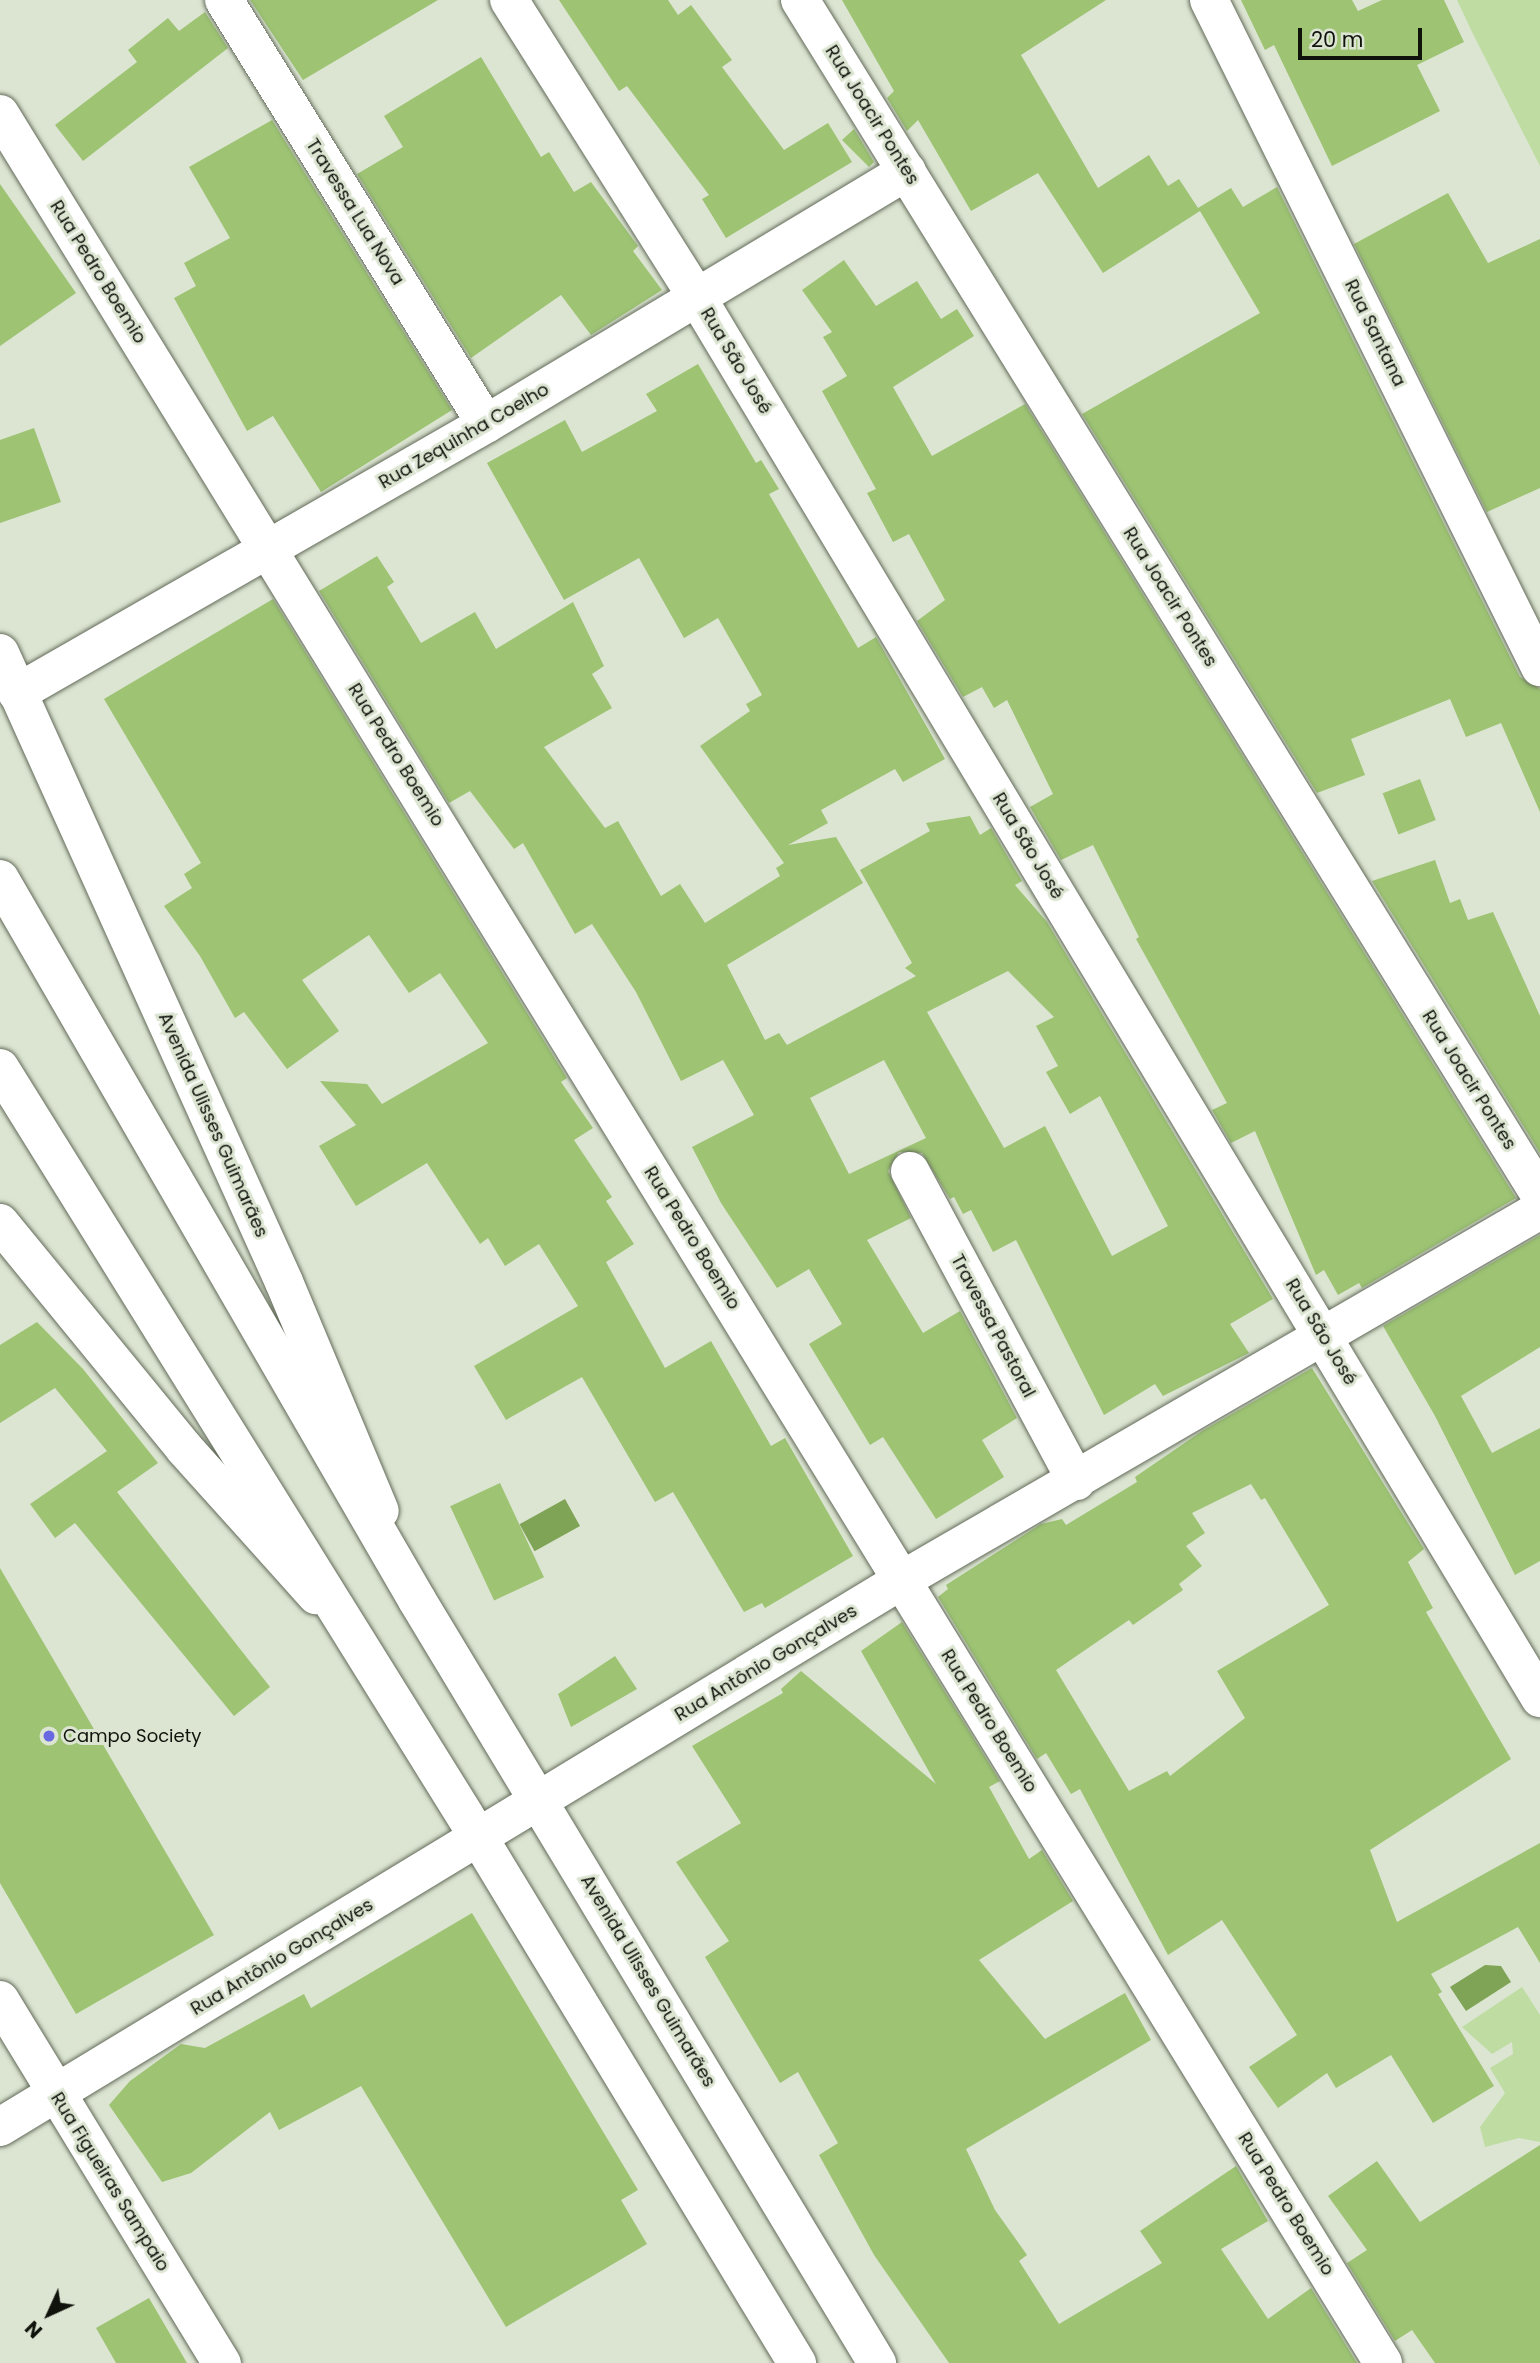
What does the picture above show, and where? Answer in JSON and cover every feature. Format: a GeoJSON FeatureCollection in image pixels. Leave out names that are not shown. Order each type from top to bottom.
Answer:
{"type":"FeatureCollection","features":[{"type":"Feature","properties":{"kind":"street","name":"Travessa Lua Nova"},"geometry":{"type":"LineString","coordinates":[[224,0],[486,424]]}},
{"type":"Feature","properties":{"kind":"street","name":"Rua São José"},"geometry":{"type":"LineString","coordinates":[[509,0],[698,299],[1540,1698]]}},
{"type":"Feature","properties":{"kind":"street","name":"Rua Joacir Pontes"},"geometry":{"type":"LineString","coordinates":[[800,0],[1540,1195]]}},
{"type":"Feature","properties":{"kind":"street","name":"Rua Santana"},"geometry":{"type":"LineString","coordinates":[[1209,0],[1540,667]]}},
{"type":"Feature","properties":{"kind":"street","name":"Rua Pedro Boemio"},"geometry":{"type":"LineString","coordinates":[[0,114],[1384,2363]]}},
{"type":"Feature","properties":{"kind":"street","name":"Rua Zequinha Coelho"},"geometry":{"type":"LineString","coordinates":[[17,693],[486,424],[907,171]]}},
{"type":"Feature","properties":{"kind":"street","name":"Avenida Ulisses Guimarães"},"geometry":{"type":"LineString","coordinates":[[0,653],[284,1282],[418,1600]]}},
{"type":"Feature","properties":{"kind":"street","name":"Avenida Ulisses Guimarães"},"geometry":{"type":"LineString","coordinates":[[0,879],[418,1600],[877,2363]]}},
{"type":"Feature","properties":{"kind":"street"},"geometry":{"type":"LineString","coordinates":[[0,1068],[479,1838],[797,2363]]}},
{"type":"Feature","properties":{"kind":"street","name":"Travessa Pastoral"},"geometry":{"type":"LineString","coordinates":[[910,1171],[1076,1481]]}},
{"type":"Feature","properties":{"kind":"street","name":"Rua Antônio Gonçalves"},"geometry":{"type":"LineString","coordinates":[[0,2127],[902,1580],[1540,1210]]}},
{"type":"Feature","properties":{"kind":"street"},"geometry":{"type":"LineString","coordinates":[[0,1223],[184,1448],[349,1632]]}},
{"type":"Feature","properties":{"kind":"street","name":"Rua Figueiras Sampaio"},"geometry":{"type":"LineString","coordinates":[[0,2000],[55,2094],[222,2363]]}},
{"type":"Feature","properties":{"kind":"shaded area"},"geometry":{"type":"Polygon","coordinates":[[[1457,0],[1540,0],[1540,166],[1472,32],[1457,0]]]}},
{"type":"Feature","properties":{"kind":"shaded area"},"geometry":{"type":"Polygon","coordinates":[[[565,1499],[580,1526],[535,1551],[520,1524],[565,1499]]]}},
{"type":"Feature","properties":{"kind":"shaded area"},"geometry":{"type":"Polygon","coordinates":[[[1485,1965],[1501,1966],[1511,1982],[1466,2011],[1450,1987],[1485,1965]]]}},
{"type":"Feature","properties":{"kind":"shaded area"},"geometry":{"type":"Polygon","coordinates":[[[1522,1987],[1540,2015],[1540,2142],[1519,2138],[1485,2147],[1480,2127],[1505,2093],[1490,2068],[1513,2054],[1512,2042],[1492,2054],[1462,2027],[1522,1987]]]}},
{"type":"Feature","properties":{"kind":"building"},"geometry":{"type":"Polygon","coordinates":[[[250,0],[438,0],[303,80],[250,0]]]}},
{"type":"Feature","properties":{"kind":"building"},"geometry":{"type":"Polygon","coordinates":[[[559,0],[668,0],[678,15],[691,5],[732,60],[722,67],[784,150],[828,123],[852,162],[726,238],[702,199],[709,195],[627,86],[619,91],[559,0]]]}},
{"type":"Feature","properties":{"kind":"building"},"geometry":{"type":"Polygon","coordinates":[[[842,0],[1106,0],[1021,55],[1098,188],[1149,155],[1168,186],[1179,179],[1198,208],[1231,188],[1243,207],[1277,187],[1520,677],[1540,689],[1540,812],[1501,723],[1466,737],[1450,699],[1351,739],[1365,775],[1317,793],[1082,414],[1260,313],[1200,211],[1103,273],[1038,173],[971,211],[918,120],[907,131],[887,98],[894,91],[842,0]]]}},
{"type":"Feature","properties":{"kind":"building"},"geometry":{"type":"Polygon","coordinates":[[[1241,0],[1352,0],[1358,11],[1382,0],[1444,0],[1464,42],[1417,65],[1440,111],[1332,166],[1274,45],[1265,50],[1241,0]]]}},
{"type":"Feature","properties":{"kind":"building"},"geometry":{"type":"Polygon","coordinates":[[[205,12],[228,48],[83,161],[55,125],[137,62],[128,50],[168,18],[179,31],[205,12]]]}},
{"type":"Feature","properties":{"kind":"building"},"geometry":{"type":"Polygon","coordinates":[[[481,57],[541,157],[549,152],[574,192],[591,182],[638,246],[633,251],[662,290],[591,335],[561,295],[471,358],[357,174],[403,147],[384,116],[481,57]]]}},
{"type":"Feature","properties":{"kind":"building"},"geometry":{"type":"Polygon","coordinates":[[[272,120],[452,410],[321,492],[273,416],[247,431],[174,298],[196,286],[184,263],[230,238],[189,167],[272,120]]]}},
{"type":"Feature","properties":{"kind":"building"},"geometry":{"type":"Polygon","coordinates":[[[854,129],[874,162],[869,167],[842,140],[854,129]]]}},
{"type":"Feature","properties":{"kind":"building"},"geometry":{"type":"Polygon","coordinates":[[[0,184],[76,293],[0,346],[0,184]]]}},
{"type":"Feature","properties":{"kind":"building"},"geometry":{"type":"Polygon","coordinates":[[[1448,193],[1488,263],[1540,239],[1540,488],[1487,512],[1354,244],[1448,193]]]}},
{"type":"Feature","properties":{"kind":"building"},"geometry":{"type":"Polygon","coordinates":[[[844,260],[876,306],[917,281],[941,319],[957,309],[974,336],[893,387],[932,456],[1025,404],[1516,1198],[1362,1288],[1359,1283],[1338,1295],[1324,1270],[1316,1275],[1255,1131],[1231,1143],[1212,1110],[1227,1103],[1136,939],[1139,937],[1093,845],[1061,860],[1030,807],[1053,794],[1007,700],[994,708],[982,687],[963,697],[917,621],[945,600],[909,534],[893,542],[867,493],[876,489],[822,391],[847,376],[823,337],[832,332],[802,290],[844,260]]]}},
{"type":"Feature","properties":{"kind":"building"},"geometry":{"type":"Polygon","coordinates":[[[698,364],[756,463],[761,460],[779,489],[769,494],[858,648],[876,637],[945,759],[903,782],[895,769],[821,810],[828,823],[788,845],[836,837],[863,883],[727,965],[765,1040],[779,1033],[787,1045],[916,976],[905,968],[912,963],[860,870],[930,831],[926,823],[970,816],[980,835],[991,828],[1022,881],[1015,885],[1047,922],[1273,1299],[1230,1324],[1249,1353],[1163,1396],[1155,1384],[1104,1415],[1016,1240],[993,1252],[971,1210],[963,1214],[954,1197],[950,1199],[922,1153],[899,1152],[888,1171],[911,1218],[867,1240],[923,1333],[960,1311],[1017,1418],[982,1440],[1004,1477],[936,1519],[883,1437],[870,1445],[809,1344],[842,1324],[809,1269],[777,1288],[721,1203],[692,1147],[754,1115],[723,1060],[681,1081],[636,992],[592,924],[575,934],[523,843],[514,849],[470,791],[449,803],[319,591],[377,556],[394,582],[387,587],[421,643],[475,612],[496,649],[573,602],[604,666],[592,674],[612,708],[544,747],[605,828],[618,821],[661,896],[680,884],[705,923],[780,876],[776,868],[784,863],[700,746],[750,711],[746,704],[762,695],[718,618],[684,638],[639,558],[564,600],[487,463],[565,420],[582,452],[657,411],[646,394],[698,364]],[[1008,971],[927,1012],[1004,1148],[1045,1126],[1112,1256],[1168,1226],[1100,1096],[1070,1114],[1046,1072],[1058,1066],[1036,1026],[1054,1017],[1008,971]],[[884,1060],[810,1098],[849,1174],[926,1138],[884,1060]]]}},
{"type":"Feature","properties":{"kind":"building"},"geometry":{"type":"Polygon","coordinates":[[[34,428],[61,502],[0,523],[0,440],[34,428]]]}},
{"type":"Feature","properties":{"kind":"building"},"geometry":{"type":"Polygon","coordinates":[[[273,599],[567,1078],[561,1082],[593,1128],[574,1140],[612,1197],[606,1201],[634,1244],[606,1262],[665,1368],[711,1341],[771,1446],[785,1438],[853,1556],[765,1608],[762,1603],[744,1612],[673,1492],[655,1502],[582,1377],[506,1420],[474,1366],[578,1306],[539,1244],[505,1266],[488,1238],[480,1244],[427,1163],[356,1206],[319,1146],[356,1125],[320,1081],[367,1084],[382,1104],[488,1043],[440,973],[409,993],[369,935],[302,980],[339,1031],[287,1069],[244,1012],[235,1018],[200,956],[164,906],[192,888],[184,874],[201,863],[104,699],[273,599]]]}},
{"type":"Feature","properties":{"kind":"building"},"geometry":{"type":"Polygon","coordinates":[[[1420,779],[1436,820],[1398,834],[1383,793],[1420,779]]]}},
{"type":"Feature","properties":{"kind":"building"},"geometry":{"type":"Polygon","coordinates":[[[1435,860],[1450,903],[1460,899],[1468,920],[1493,912],[1540,1016],[1540,1153],[1372,881],[1435,860]]]}},
{"type":"Feature","properties":{"kind":"building"},"geometry":{"type":"Polygon","coordinates":[[[1540,1235],[1540,1347],[1461,1396],[1492,1453],[1540,1428],[1540,1561],[1515,1575],[1435,1416],[1383,1326],[1540,1235]]]}},
{"type":"Feature","properties":{"kind":"building"},"geometry":{"type":"Polygon","coordinates":[[[37,1322],[83,1369],[158,1463],[117,1492],[270,1687],[234,1716],[75,1523],[55,1538],[30,1504],[107,1451],[55,1388],[0,1423],[0,1345],[37,1322]]]}},
{"type":"Feature","properties":{"kind":"building"},"geometry":{"type":"Polygon","coordinates":[[[1312,1368],[1424,1549],[1408,1562],[1433,1608],[1426,1612],[1511,1759],[1370,1850],[1397,1922],[1540,1843],[1540,1963],[1518,1927],[1431,1974],[1442,1992],[1438,1994],[1494,2086],[1433,2123],[1391,2055],[1336,2088],[1327,2073],[1278,2108],[1249,2067],[1297,2035],[1222,1920],[1168,1955],[1080,1789],[1071,1794],[1046,1753],[1037,1759],[938,1597],[948,1589],[946,1585],[1041,1524],[1062,1519],[1066,1525],[1137,1482],[1135,1477],[1202,1431],[1312,1368]],[[1251,1484],[1192,1513],[1205,1533],[1186,1546],[1202,1566],[1179,1584],[1183,1590],[1133,1625],[1129,1620],[1056,1670],[1129,1791],[1167,1771],[1170,1776],[1245,1718],[1217,1671],[1329,1605],[1265,1498],[1261,1500],[1251,1484]]]}},
{"type":"Feature","properties":{"kind":"building"},"geometry":{"type":"Polygon","coordinates":[[[500,1483],[544,1577],[494,1601],[450,1506],[500,1483]]]}},
{"type":"Feature","properties":{"kind":"building","name":"Campo Society"},"geometry":{"type":"Polygon","coordinates":[[[0,1568],[214,1935],[76,2014],[0,1883],[0,1568]]]}},
{"type":"Feature","properties":{"kind":"building"},"geometry":{"type":"Polygon","coordinates":[[[902,1622],[1000,1781],[989,1787],[1029,1859],[1042,1850],[1073,1901],[979,1960],[1045,2039],[1125,1993],[1151,2040],[966,2149],[995,2210],[1027,2255],[1019,2261],[1059,2324],[1162,2263],[1140,2231],[1236,2166],[1268,2221],[1221,2249],[1268,2319],[1311,2288],[1357,2363],[949,2363],[874,2255],[819,2155],[838,2143],[798,2072],[780,2083],[705,1957],[729,1941],[676,1862],[741,1823],[692,1746],[783,1693],[781,1689],[801,1671],[936,1784],[861,1651],[902,1622]]]}},
{"type":"Feature","properties":{"kind":"building"},"geometry":{"type":"Polygon","coordinates":[[[615,1656],[637,1689],[571,1727],[558,1694],[615,1656]]]}},
{"type":"Feature","properties":{"kind":"building"},"geometry":{"type":"Polygon","coordinates":[[[472,1913],[638,2190],[621,2200],[647,2244],[506,2327],[361,2086],[279,2130],[270,2112],[191,2173],[162,2182],[109,2105],[130,2081],[181,2044],[205,2048],[304,1994],[311,2008],[472,1913]]]}},
{"type":"Feature","properties":{"kind":"building"},"geometry":{"type":"Polygon","coordinates":[[[1540,2145],[1540,2363],[1435,2363],[1412,2330],[1395,2341],[1347,2263],[1367,2250],[1328,2196],[1377,2161],[1420,2222],[1540,2145]]]}},
{"type":"Feature","properties":{"kind":"building"},"geometry":{"type":"Polygon","coordinates":[[[149,2298],[187,2363],[116,2363],[96,2328],[149,2298]]]}},
{"type":"Feature","properties":{"kind":"place","name":"Campo Society"},"geometry":{"type":"Point","coordinates":[49,1736]}}]}
